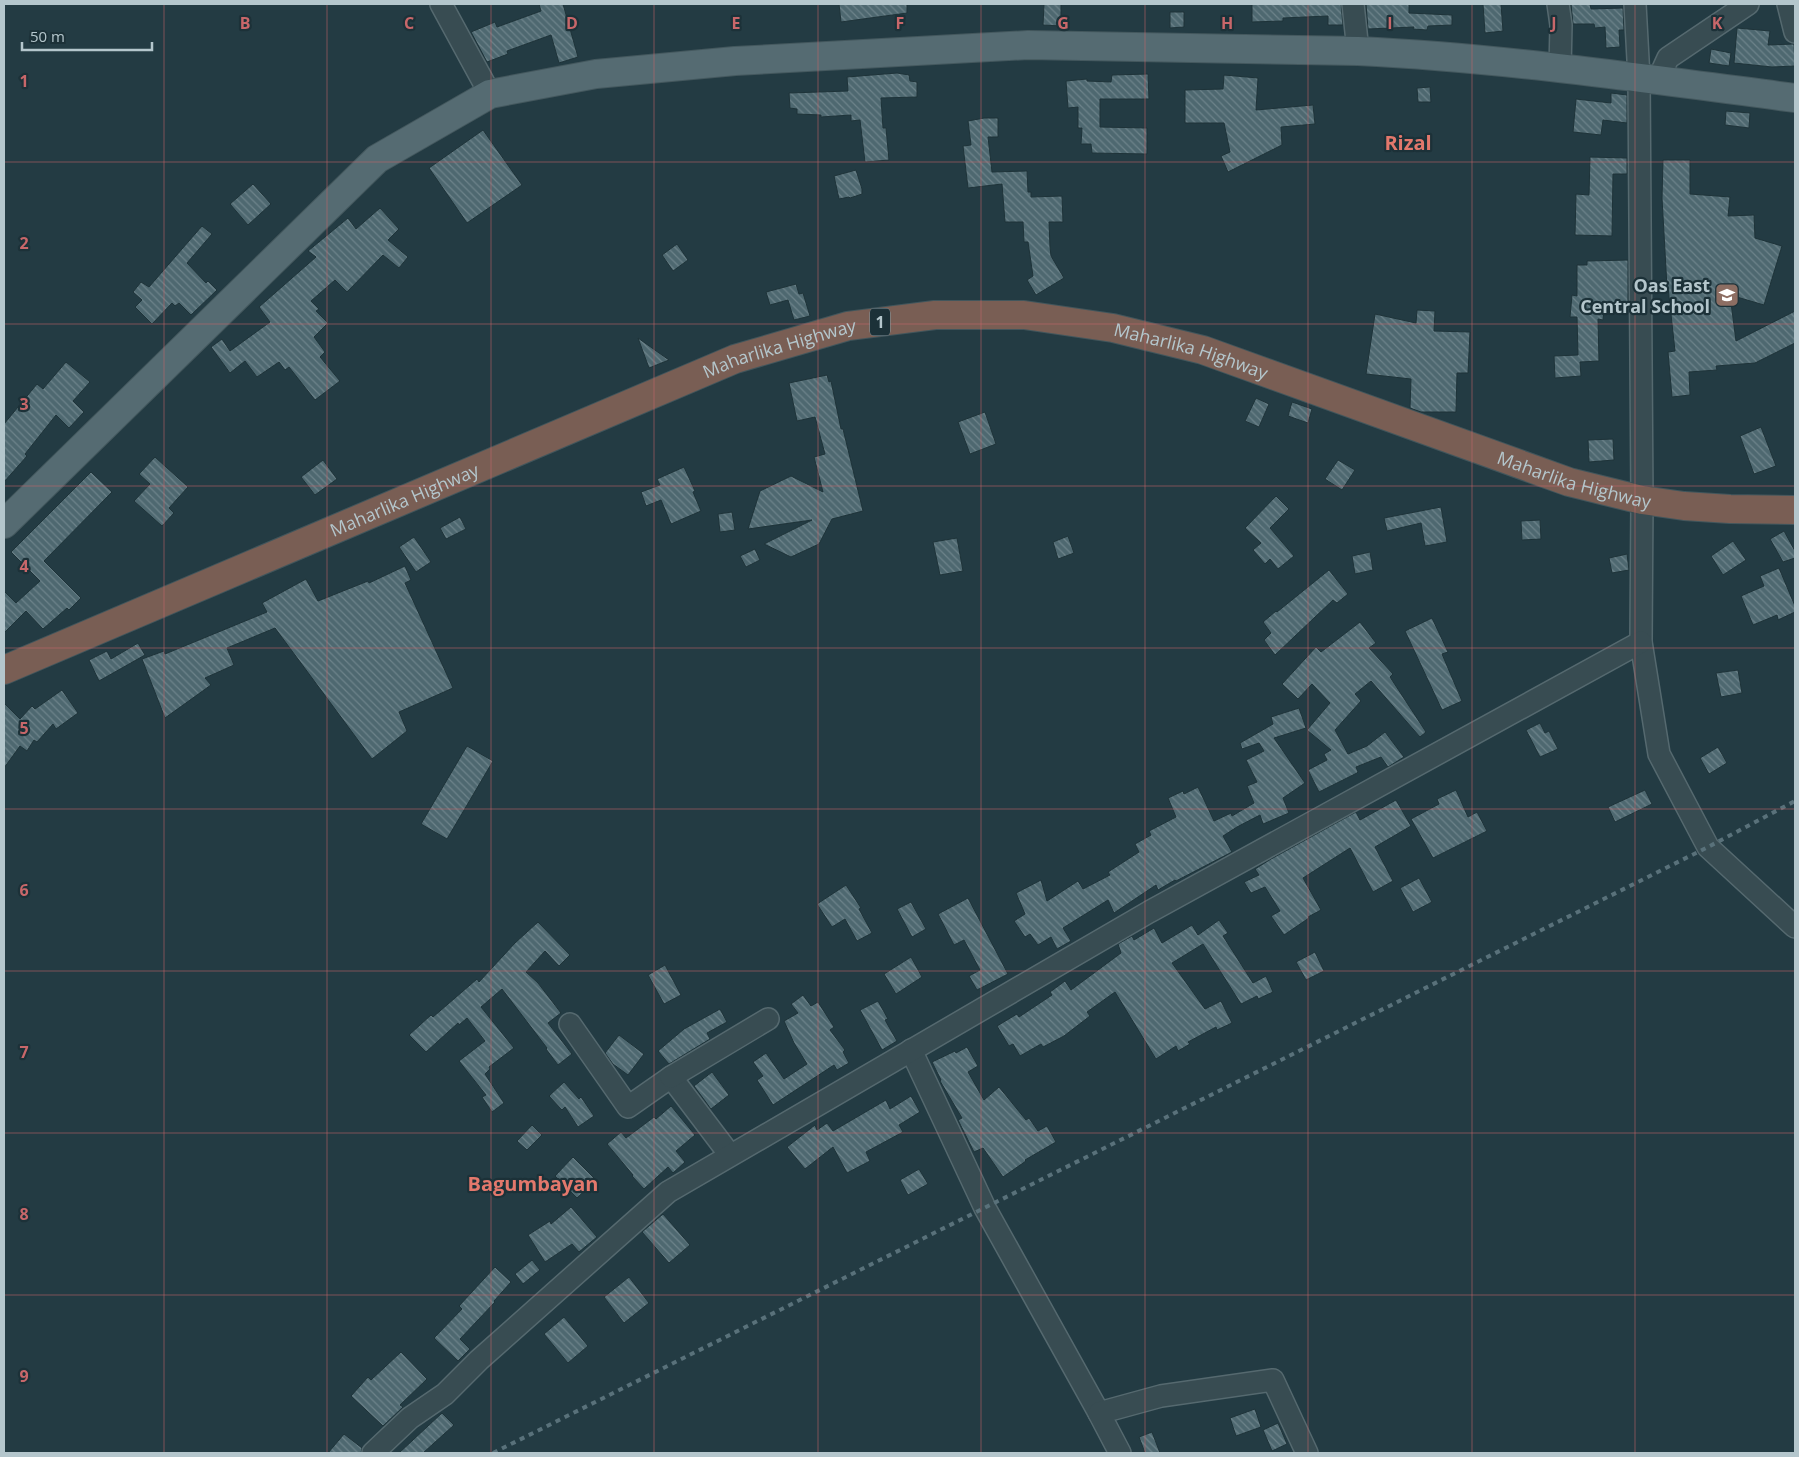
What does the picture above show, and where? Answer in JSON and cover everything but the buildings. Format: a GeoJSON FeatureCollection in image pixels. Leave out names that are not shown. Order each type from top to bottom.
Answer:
{"type":"FeatureCollection","features":[{"type":"Feature","properties":{"kind":"highway","name":"Maharlika Highway"},"geometry":{"type":"LineString","coordinates":[[4,670],[735,359],[848,326],[935,315],[1024,315],[1113,328],[1203,350],[1569,482],[1642,500],[1730,509],[1795,510]]}},
{"type":"Feature","properties":{"kind":"main road"},"geometry":{"type":"LineString","coordinates":[[4,524],[377,159],[490,94],[596,74],[725,62],[1028,45],[1406,53],[1649,79],[1795,98]]}},
{"type":"Feature","properties":{"kind":"street"},"geometry":{"type":"LineString","coordinates":[[440,4],[490,94]]}},
{"type":"Feature","properties":{"kind":"street"},"geometry":{"type":"LineString","coordinates":[[1353,4],[1358,51]]}},
{"type":"Feature","properties":{"kind":"street"},"geometry":{"type":"LineString","coordinates":[[1558,4],[1561,26],[1560,69]]}},
{"type":"Feature","properties":{"kind":"street"},"geometry":{"type":"LineString","coordinates":[[1636,4],[1649,79],[1641,642],[1659,754],[1708,847],[1795,928]]}},
{"type":"Feature","properties":{"kind":"street"},"geometry":{"type":"LineString","coordinates":[[1649,79],[1668,58],[1748,4]]}},
{"type":"Feature","properties":{"kind":"street"},"geometry":{"type":"LineString","coordinates":[[1788,4],[1795,32]]}},
{"type":"Feature","properties":{"kind":"street"},"geometry":{"type":"LineString","coordinates":[[373,1453],[410,1418],[445,1394],[479,1360],[668,1192],[1149,912],[1641,642]]}},
{"type":"Feature","properties":{"kind":"street"},"geometry":{"type":"LineString","coordinates":[[570,1024],[628,1107],[671,1077],[768,1018]]}},
{"type":"Feature","properties":{"kind":"street"},"geometry":{"type":"LineString","coordinates":[[912,1050],[985,1208],[1120,1453]]}},
{"type":"Feature","properties":{"kind":"street"},"geometry":{"type":"LineString","coordinates":[[671,1077],[730,1155]]}},
{"type":"Feature","properties":{"kind":"street"},"geometry":{"type":"LineString","coordinates":[[1099,1413],[1161,1396],[1273,1380],[1307,1453]]}},
{"type":"Feature","properties":{"kind":"railway"},"geometry":{"type":"LineString","coordinates":[[493,1453],[1708,847],[1795,801]]}},
{"type":"Feature","properties":{"kind":"place","name":"Oas East Central School"},"geometry":{"type":"Point","coordinates":[1727,295]}},
{"type":"Feature","properties":{"kind":"district","name":"Rizal"},"geometry":{"type":"Point","coordinates":[1408,142]}},
{"type":"Feature","properties":{"kind":"district","name":"Bagumbayan"},"geometry":{"type":"Point","coordinates":[533,1183]}}]}
